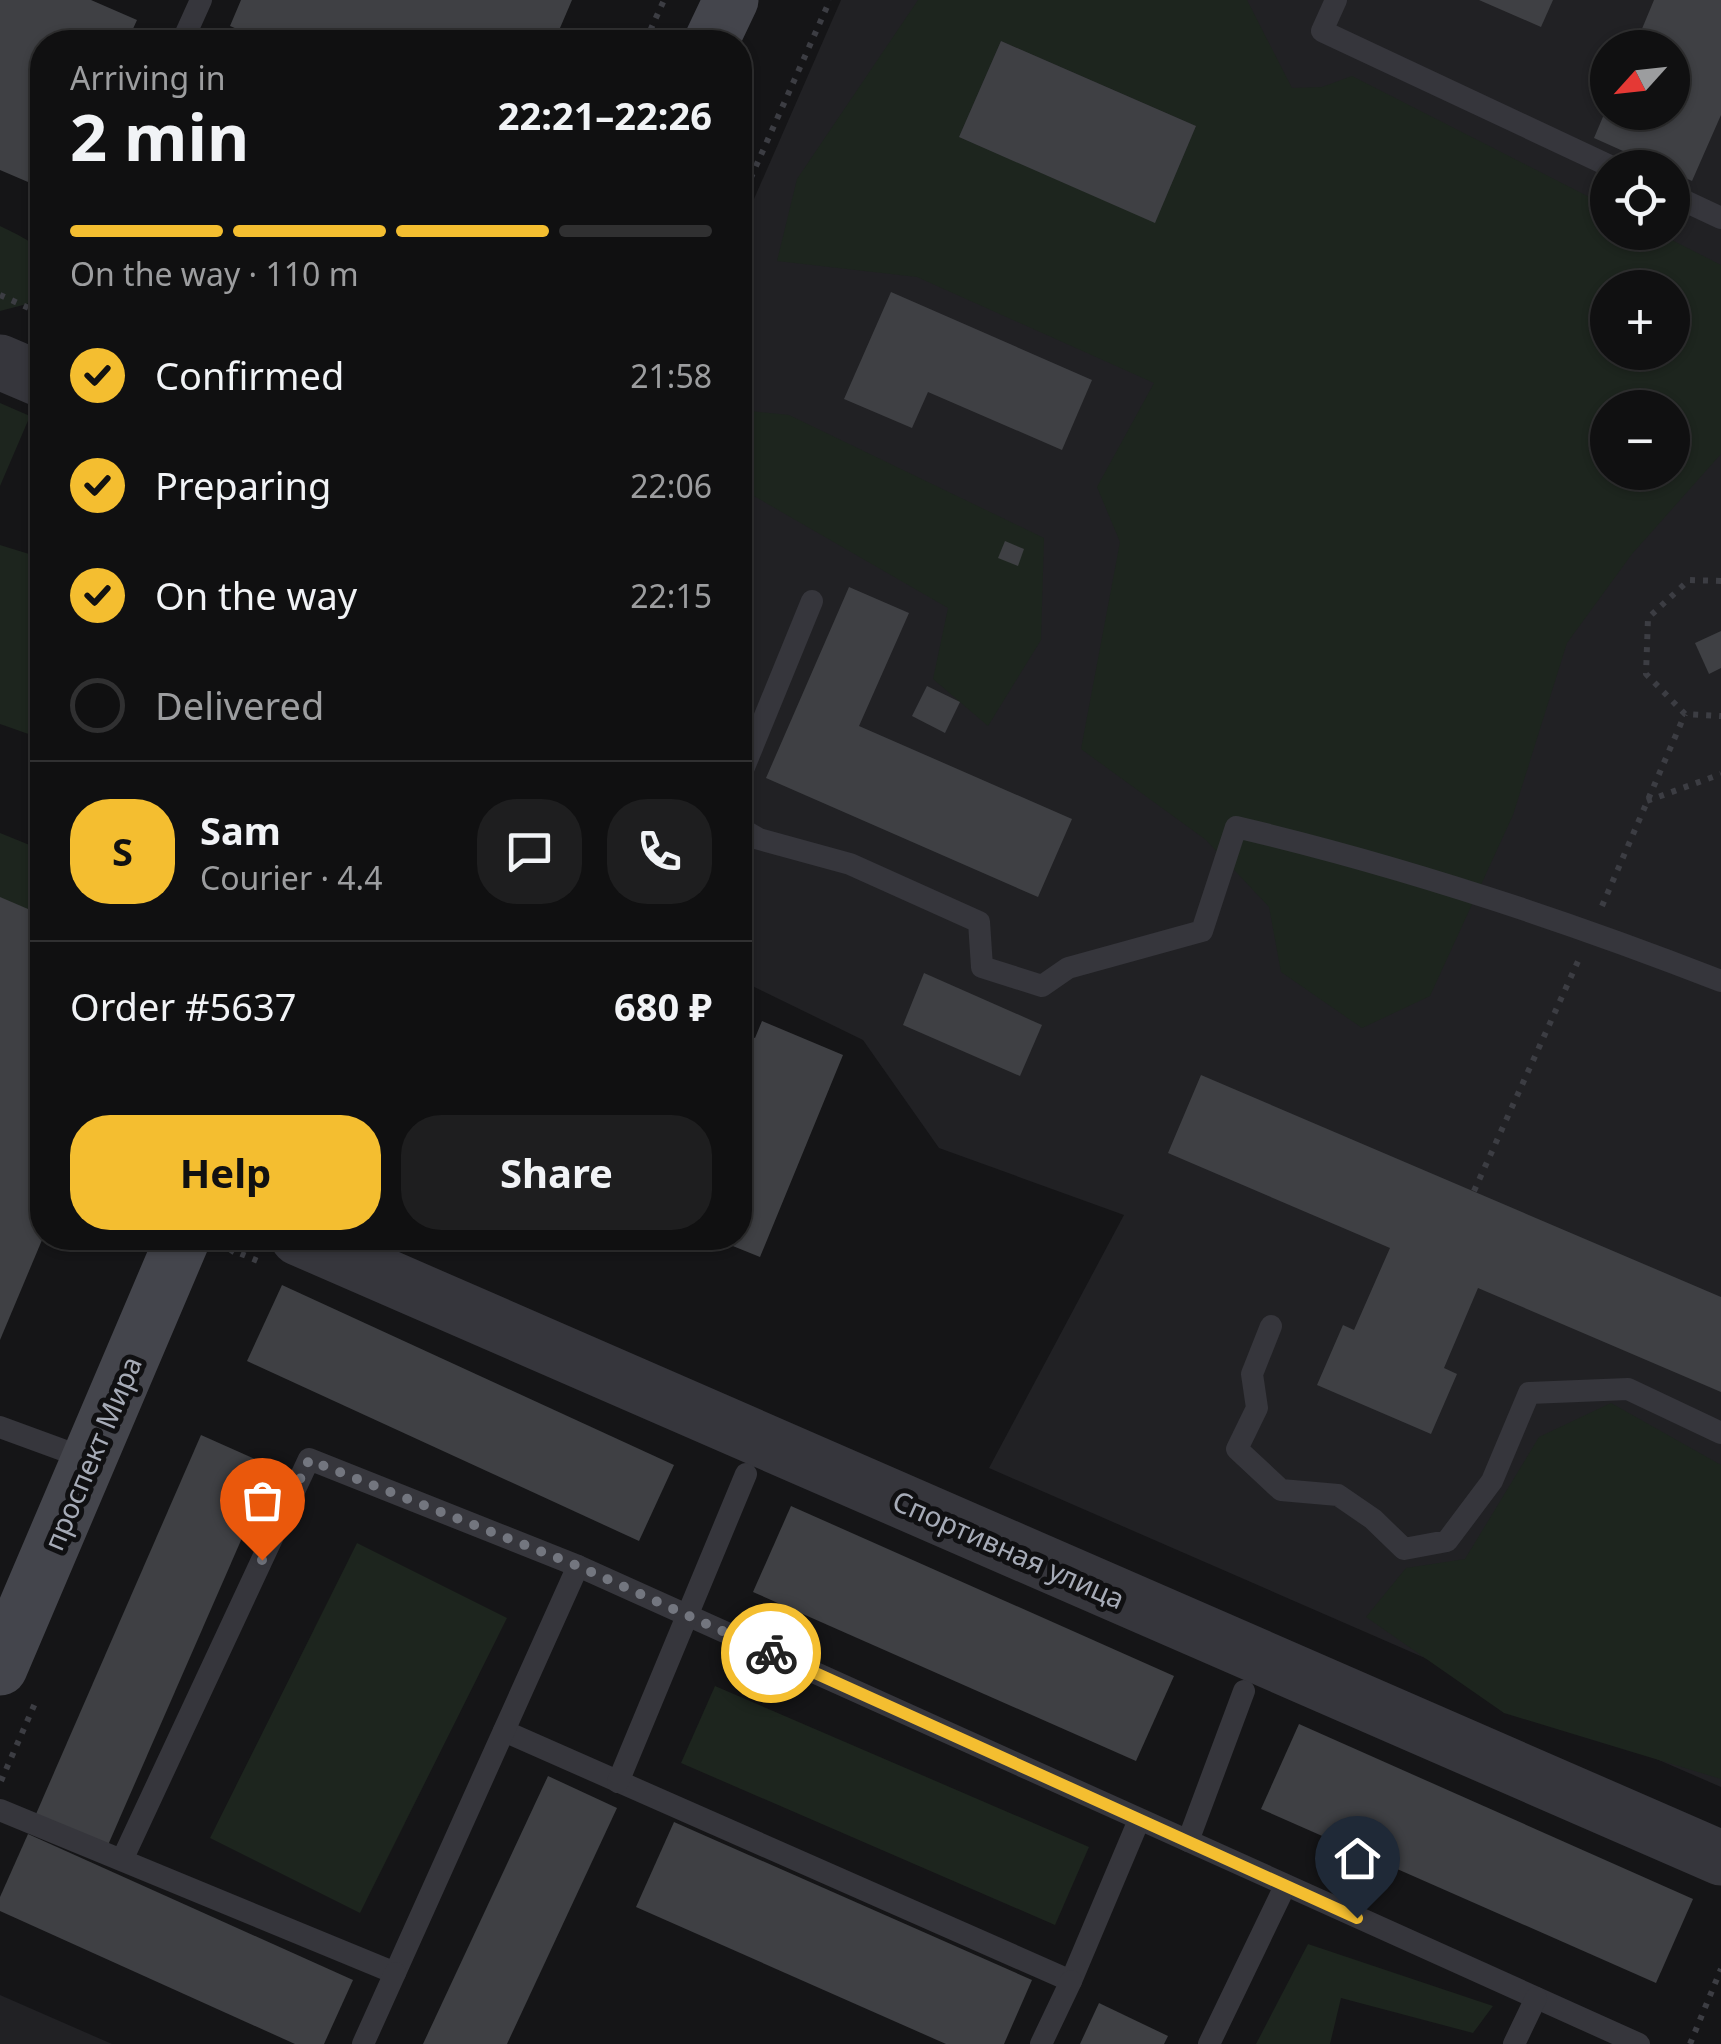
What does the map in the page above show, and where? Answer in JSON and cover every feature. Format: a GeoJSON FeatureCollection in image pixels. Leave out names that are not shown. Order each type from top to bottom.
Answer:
{"type":"FeatureCollection","features":[{"type":"Feature","properties":{"kind":"main road"},"geometry":{"type":"LineString","coordinates":[[717,30],[731,0]]}},
{"type":"Feature","properties":{"kind":"main road","name":"проспект Мира"},"geometry":{"type":"LineString","coordinates":[[0,1668],[178,1250]]}},
{"type":"Feature","properties":{"kind":"street","name":"Спортивная улица"},"geometry":{"type":"LineString","coordinates":[[326,1250],[1721,1858]]}},
{"type":"Feature","properties":{"kind":"lane"},"geometry":{"type":"LineString","coordinates":[[187,30],[201,0]]}},
{"type":"Feature","properties":{"kind":"lane"},"geometry":{"type":"LineString","coordinates":[[1336,0],[1322,31],[1590,157]]}},
{"type":"Feature","properties":{"kind":"lane"},"geometry":{"type":"LineString","coordinates":[[1690,203],[1721,218]]}},
{"type":"Feature","properties":{"kind":"lane"},"geometry":{"type":"LineString","coordinates":[[752,748],[812,601]]}},
{"type":"Feature","properties":{"kind":"lane"},"geometry":{"type":"LineString","coordinates":[[752,835],[850,864],[979,922],[982,968],[1042,986],[1068,968],[1202,930],[1236,827],[1372,860],[1592,931],[1721,982]]}},
{"type":"Feature","properties":{"kind":"lane"},"geometry":{"type":"LineString","coordinates":[[1271,1326],[1252,1374],[1257,1408],[1237,1448],[1281,1490],[1338,1495],[1373,1518],[1404,1549],[1447,1541],[1492,1482],[1529,1394],[1628,1390],[1721,1434]]}},
{"type":"Feature","properties":{"kind":"lane"},"geometry":{"type":"LineString","coordinates":[[0,1427],[90,1460]]}},
{"type":"Feature","properties":{"kind":"lane"},"geometry":{"type":"LineString","coordinates":[[122,1860],[309,1460],[578,1566],[1638,2044]]}},
{"type":"Feature","properties":{"kind":"lane"},"geometry":{"type":"LineString","coordinates":[[618,1782],[746,1474]]}},
{"type":"Feature","properties":{"kind":"lane"},"geometry":{"type":"LineString","coordinates":[[363,2044],[578,1566]]}},
{"type":"Feature","properties":{"kind":"lane"},"geometry":{"type":"LineString","coordinates":[[1188,1841],[1244,1691]]}},
{"type":"Feature","properties":{"kind":"lane"},"geometry":{"type":"LineString","coordinates":[[504,1731],[1070,1980]]}},
{"type":"Feature","properties":{"kind":"lane"},"geometry":{"type":"LineString","coordinates":[[0,1810],[395,1973]]}},
{"type":"Feature","properties":{"kind":"lane"},"geometry":{"type":"LineString","coordinates":[[1041,2044],[1140,1820]]}},
{"type":"Feature","properties":{"kind":"lane"},"geometry":{"type":"LineString","coordinates":[[1208,2044],[1285,1886]]}},
{"type":"Feature","properties":{"kind":"lane"},"geometry":{"type":"LineString","coordinates":[[1514,2044],[1536,1998]]}},
{"type":"Feature","properties":{"kind":"path"},"geometry":{"type":"LineString","coordinates":[[650,30],[664,0]]}},
{"type":"Feature","properties":{"kind":"path"},"geometry":{"type":"LineString","coordinates":[[752,175],[830,0]]}},
{"type":"Feature","properties":{"kind":"path"},"geometry":{"type":"LineString","coordinates":[[0,295],[30,309]]}},
{"type":"Feature","properties":{"kind":"path"},"geometry":{"type":"LineString","coordinates":[[1721,581],[1688,580],[1648,618],[1646,674],[1685,714],[1721,716]]}},
{"type":"Feature","properties":{"kind":"path"},"geometry":{"type":"LineString","coordinates":[[1648,801],[1721,774]]}},
{"type":"Feature","properties":{"kind":"path"},"geometry":{"type":"LineString","coordinates":[[1690,2044],[1721,1969]]}},
{"type":"Feature","properties":{"kind":"shaded area"},"geometry":{"type":"Polygon","coordinates":[[[841,0],[1721,0],[1721,1787],[989,1468],[1124,1215],[939,1148],[863,1040],[752,986],[752,204],[841,0]]]}},
{"type":"Feature","properties":{"kind":"shaded area"},"geometry":{"type":"Polygon","coordinates":[[[918,0],[1247,0],[1292,88],[1322,87],[1352,76],[1590,197],[1590,250],[1690,249],[1721,265],[1721,454],[1690,489],[1690,390],[1590,390],[1590,490],[1689,490],[1632,554],[1567,643],[1513,815],[1430,996],[1362,1028],[1281,972],[1269,907],[1206,840],[1081,749],[1120,542],[1097,487],[1154,383],[917,277],[777,261],[797,179],[918,0]],[[1001,41],[959,137],[1155,222],[1196,126],[1001,41]]]}},
{"type":"Feature","properties":{"kind":"shaded area"},"geometry":{"type":"Polygon","coordinates":[[[0,226],[30,242],[30,301],[0,311],[0,226]]]}},
{"type":"Feature","properties":{"kind":"shaded area"},"geometry":{"type":"Polygon","coordinates":[[[0,403],[30,416],[0,486],[0,403]]]}},
{"type":"Feature","properties":{"kind":"shaded area"},"geometry":{"type":"Polygon","coordinates":[[[752,411],[789,415],[1044,538],[1041,640],[988,726],[933,679],[948,608],[752,495],[752,411]]]}},
{"type":"Feature","properties":{"kind":"shaded area"},"geometry":{"type":"Polygon","coordinates":[[[0,545],[30,554],[30,735],[0,724],[0,545]]]}},
{"type":"Feature","properties":{"kind":"shaded area"},"geometry":{"type":"Polygon","coordinates":[[[0,833],[30,845],[30,1250],[36,1250],[0,1338],[0,833]]]}},
{"type":"Feature","properties":{"kind":"shaded area"},"geometry":{"type":"Polygon","coordinates":[[[1611,1403],[1721,1465],[1721,1779],[1504,1713],[1366,1617],[1406,1568],[1465,1559],[1539,1437],[1611,1403]]]}},
{"type":"Feature","properties":{"kind":"shaded area"},"geometry":{"type":"Polygon","coordinates":[[[357,1543],[507,1618],[360,1913],[210,1838],[357,1543]]]}},
{"type":"Feature","properties":{"kind":"shaded area"},"geometry":{"type":"Polygon","coordinates":[[[715,1686],[1089,1847],[1055,1925],[681,1763],[715,1686]]]}},
{"type":"Feature","properties":{"kind":"shaded area"},"geometry":{"type":"Polygon","coordinates":[[[1308,1944],[1493,2006],[1473,2033],[1341,1998],[1330,2044],[1256,2044],[1308,1944]]]}},
{"type":"Feature","properties":{"kind":"shaded area"},"geometry":{"type":"Polygon","coordinates":[[[0,1995],[112,2044],[0,2044],[0,1995]]]}},
{"type":"Feature","properties":{"kind":"building"},"geometry":{"type":"Polygon","coordinates":[[[0,0],[91,0],[137,20],[132,30],[30,30],[30,183],[0,170],[0,0]]]}},
{"type":"Feature","properties":{"kind":"building"},"geometry":{"type":"Polygon","coordinates":[[[241,0],[572,0],[559,30],[240,30],[230,26],[241,0]]]}},
{"type":"Feature","properties":{"kind":"building"},"geometry":{"type":"Polygon","coordinates":[[[1479,0],[1553,0],[1541,27],[1479,0]]]}},
{"type":"Feature","properties":{"kind":"building"},"geometry":{"type":"Polygon","coordinates":[[[1654,0],[1721,0],[1721,115],[1692,181],[1690,150],[1621,150],[1594,138],[1597,130],[1690,130],[1690,30],[1642,30],[1654,0]]]}},
{"type":"Feature","properties":{"kind":"building"},"geometry":{"type":"Polygon","coordinates":[[[1001,41],[1196,126],[1155,223],[959,137],[1001,41]]]}},
{"type":"Feature","properties":{"kind":"building"},"geometry":{"type":"Polygon","coordinates":[[[891,292],[1092,380],[1062,450],[928,392],[912,428],[844,399],[891,292]]]}},
{"type":"Feature","properties":{"kind":"building"},"geometry":{"type":"Polygon","coordinates":[[[1005,541],[1024,549],[1018,566],[998,558],[1005,541]]]}},
{"type":"Feature","properties":{"kind":"building"},"geometry":{"type":"Polygon","coordinates":[[[849,587],[909,613],[859,726],[1072,819],[1038,897],[766,778],[849,587]]]}},
{"type":"Feature","properties":{"kind":"building"},"geometry":{"type":"Polygon","coordinates":[[[1721,631],[1721,668],[1709,674],[1695,643],[1721,631]]]}},
{"type":"Feature","properties":{"kind":"building"},"geometry":{"type":"Polygon","coordinates":[[[927,686],[960,702],[945,733],[912,716],[927,686]]]}},
{"type":"Feature","properties":{"kind":"building"},"geometry":{"type":"Polygon","coordinates":[[[0,897],[30,910],[30,1250],[38,1250],[0,1340],[0,897]]]}},
{"type":"Feature","properties":{"kind":"building"},"geometry":{"type":"Polygon","coordinates":[[[924,973],[1042,1025],[1020,1076],[903,1025],[924,973]]]}},
{"type":"Feature","properties":{"kind":"building"},"geometry":{"type":"Polygon","coordinates":[[[762,1021],[843,1055],[760,1257],[743,1250],[752,1250],[752,1037],[755,1038],[762,1021]]]}},
{"type":"Feature","properties":{"kind":"building"},"geometry":{"type":"Polygon","coordinates":[[[1201,1075],[1721,1297],[1721,1392],[1478,1288],[1444,1368],[1457,1374],[1431,1434],[1317,1385],[1343,1325],[1354,1330],[1390,1248],[1168,1153],[1201,1075]]]}},
{"type":"Feature","properties":{"kind":"building"},"geometry":{"type":"Polygon","coordinates":[[[282,1285],[674,1465],[639,1541],[247,1361],[282,1285]]]}},
{"type":"Feature","properties":{"kind":"building"},"geometry":{"type":"Polygon","coordinates":[[[201,1435],[273,1467],[108,1845],[36,1814],[201,1435]]]}},
{"type":"Feature","properties":{"kind":"building"},"geometry":{"type":"Polygon","coordinates":[[[791,1506],[1174,1676],[1136,1761],[753,1592],[791,1506]]]}},
{"type":"Feature","properties":{"kind":"building"},"geometry":{"type":"Polygon","coordinates":[[[1299,1724],[1693,1899],[1656,1983],[1261,1809],[1299,1724]]]}},
{"type":"Feature","properties":{"kind":"building"},"geometry":{"type":"Polygon","coordinates":[[[548,1776],[617,1808],[507,2044],[423,2044],[548,1776]]]}},
{"type":"Feature","properties":{"kind":"building"},"geometry":{"type":"Polygon","coordinates":[[[674,1822],[1032,1980],[1004,2044],[946,2044],[636,1907],[674,1822]]]}},
{"type":"Feature","properties":{"kind":"building"},"geometry":{"type":"Polygon","coordinates":[[[28,1834],[353,1980],[324,2044],[295,2044],[0,1911],[0,1897],[28,1834]]]}},
{"type":"Feature","properties":{"kind":"building"},"geometry":{"type":"Polygon","coordinates":[[[1099,2003],[1168,2036],[1164,2044],[1080,2044],[1099,2003]]]}},
{"type":"Feature","properties":{"kind":"way so far"},"geometry":{"type":"LineString","coordinates":[[262,1560],[309,1460],[578,1566],[771,1653]]}},
{"type":"Feature","properties":{"kind":"route"},"geometry":{"type":"LineString","coordinates":[[771,1653],[1357,1918]]}}]}
